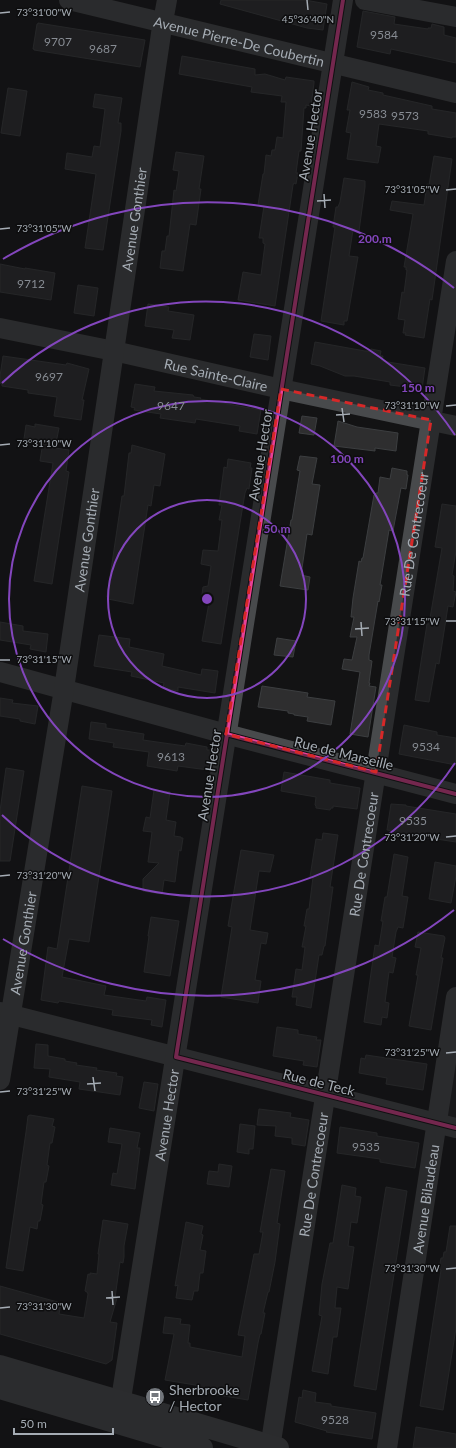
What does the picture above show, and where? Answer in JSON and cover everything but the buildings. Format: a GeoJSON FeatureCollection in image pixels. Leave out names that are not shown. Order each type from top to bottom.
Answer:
{"type":"FeatureCollection","features":[{"type":"Feature","properties":{"kind":"main road"},"geometry":{"type":"LineString","coordinates":[[0,1366],[119,1412],[202,1448]]}},
{"type":"Feature","properties":{"kind":"main road"},"geometry":{"type":"LineString","coordinates":[[0,1388],[119,1412],[273,1447]]}},
{"type":"Feature","properties":{"kind":"street","name":"Avenue Pierre-De Coubertin"},"geometry":{"type":"LineString","coordinates":[[69,0],[456,94]]}},
{"type":"Feature","properties":{"kind":"street","name":"Avenue Gonthier"},"geometry":{"type":"LineString","coordinates":[[0,1080],[5,1013],[64,689],[167,0]]}},
{"type":"Feature","properties":{"kind":"street","name":"Avenue Hector"},"geometry":{"type":"LineString","coordinates":[[119,1412],[343,0]]}},
{"type":"Feature","properties":{"kind":"street"},"geometry":{"type":"LineString","coordinates":[[365,0],[456,17]]}},
{"type":"Feature","properties":{"kind":"street","name":"Rue De Contrecoeur"},"geometry":{"type":"LineString","coordinates":[[273,1447],[326,1095],[456,261]]}},
{"type":"Feature","properties":{"kind":"street","name":"Rue Sainte-Claire"},"geometry":{"type":"LineString","coordinates":[[0,328],[114,351],[281,389],[456,426]]}},
{"type":"Feature","properties":{"kind":"street","name":"Rue de Marseille"},"geometry":{"type":"LineString","coordinates":[[0,672],[226,734],[456,794]]}},
{"type":"Feature","properties":{"kind":"street","name":"Avenue Bilaudeau"},"geometry":{"type":"LineString","coordinates":[[386,1448],[456,997]]}},
{"type":"Feature","properties":{"kind":"street","name":"Rue de Teck"},"geometry":{"type":"LineString","coordinates":[[5,1013],[456,1128]]}},
{"type":"Feature","properties":{"kind":"highlighted area"},"geometry":{"type":"Polygon","coordinates":[[[281,389],[431,420],[376,772],[226,734],[281,389]]]}},
{"type":"Feature","properties":{"kind":"shaded area"},"geometry":{"type":"Polygon","coordinates":[[[456,996],[456,1128],[436,1123],[456,996]]]}},
{"type":"Feature","properties":{"kind":"cycle path"},"geometry":{"type":"LineString","coordinates":[[343,0],[176,1057],[456,1128]]}},
{"type":"Feature","properties":{"kind":"cycle path"},"geometry":{"type":"LineString","coordinates":[[226,734],[456,794]]}},
{"type":"Feature","properties":{"kind":"place","name":"Sherbrooke / Hector"},"geometry":{"type":"Point","coordinates":[155,1397]}}]}
